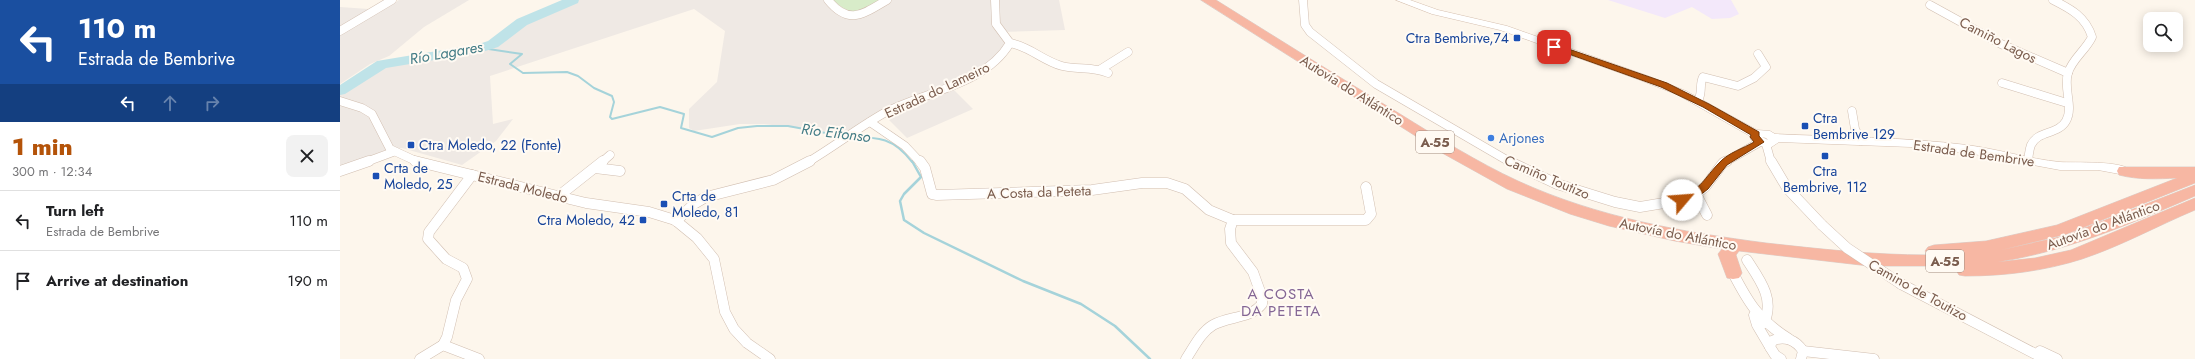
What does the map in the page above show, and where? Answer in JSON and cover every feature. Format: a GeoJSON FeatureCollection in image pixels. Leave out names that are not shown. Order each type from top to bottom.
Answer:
{"type":"FeatureCollection","features":[{"type":"Feature","properties":{"kind":"highway","name":"Autovía do Atlántico"},"geometry":{"type":"LineString","coordinates":[[1208,0],[1440,145],[1512,185],[1587,214],[1634,228],[1684,238],[1855,260],[1908,262],[1961,261],[2026,252],[2073,239],[2195,190]]}},
{"type":"Feature","properties":{"kind":"highway","name":"Autovía do Atlántico"},"geometry":{"type":"LineString","coordinates":[[1221,0],[1484,160],[1543,189],[1589,206],[1635,219],[1694,230],[1812,246],[1901,252],[1986,247],[2061,230],[2195,177]]}},
{"type":"Feature","properties":{"kind":"highway"},"geometry":{"type":"LineString","coordinates":[[2125,171],[2146,182],[2147,190],[2142,198]]}},
{"type":"Feature","properties":{"kind":"highway"},"geometry":{"type":"LineString","coordinates":[[2125,171],[2167,174],[2195,172]]}},
{"type":"Feature","properties":{"kind":"highway"},"geometry":{"type":"LineString","coordinates":[[1908,262],[1929,267],[1971,270],[2010,268],[2057,260],[2097,247],[2195,204]]}},
{"type":"Feature","properties":{"kind":"highway"},"geometry":{"type":"LineString","coordinates":[[1733,273],[1727,254],[1734,245]]}},
{"type":"Feature","properties":{"kind":"street"},"geometry":{"type":"LineString","coordinates":[[340,31],[392,0]]}},
{"type":"Feature","properties":{"kind":"street"},"geometry":{"type":"LineString","coordinates":[[828,0],[842,14],[848,16],[864,13],[887,0]]}},
{"type":"Feature","properties":{"kind":"street"},"geometry":{"type":"LineString","coordinates":[[995,0],[996,24],[1010,42],[1022,46],[1058,65],[1084,66],[1104,71],[1128,52]]}},
{"type":"Feature","properties":{"kind":"street","name":"Camiño Toutizo"},"geometry":{"type":"LineString","coordinates":[[1303,0],[1305,25],[1315,38],[1376,84],[1504,159],[1557,184],[1628,205],[1640,207],[1657,206],[1682,200],[1696,194],[1705,187],[1723,163],[1764,140]]}},
{"type":"Feature","properties":{"kind":"street","name":"Estrada de Bembrive"},"geometry":{"type":"LineString","coordinates":[[1403,0],[1435,12],[1502,28],[1651,80],[1698,101],[1764,140],[1861,141],[1939,146],[2060,166],[2098,166],[2125,171]]}},
{"type":"Feature","properties":{"kind":"street"},"geometry":{"type":"LineString","coordinates":[[2028,160],[2031,144],[2036,137],[2056,129],[2066,121],[2066,84],[2068,73],[2074,60],[2090,43],[2092,37],[2091,31],[2083,18],[2054,0]]}},
{"type":"Feature","properties":{"kind":"street","name":"Camiño Lagos"},"geometry":{"type":"LineString","coordinates":[[1930,5],[2002,44],[2068,73]]}},
{"type":"Feature","properties":{"kind":"street","name":"Estrada do Lameiro"},"geometry":{"type":"LineString","coordinates":[[676,221],[691,206],[704,199],[775,180],[792,172],[836,143],[899,105],[986,68],[1002,56],[1010,42]]}},
{"type":"Feature","properties":{"kind":"street"},"geometry":{"type":"LineString","coordinates":[[1698,101],[1702,94],[1701,80],[1703,78],[1738,86],[1754,78],[1766,67],[1758,54]]}},
{"type":"Feature","properties":{"kind":"street"},"geometry":{"type":"LineString","coordinates":[[2002,83],[2067,103]]}},
{"type":"Feature","properties":{"kind":"street"},"geometry":{"type":"LineString","coordinates":[[340,101],[362,108],[372,114],[390,149],[394,152],[340,171]]}},
{"type":"Feature","properties":{"kind":"street"},"geometry":{"type":"LineString","coordinates":[[1852,111],[1855,129],[1861,141]]}},
{"type":"Feature","properties":{"kind":"street","name":"A Costa da Peteta"},"geometry":{"type":"LineString","coordinates":[[870,122],[896,138],[923,164],[927,172],[928,187],[932,194],[1060,192],[1122,187],[1142,183],[1167,183],[1185,189],[1209,210],[1233,220]]}},
{"type":"Feature","properties":{"kind":"street","name":"Camino de Toutizo"},"geometry":{"type":"LineString","coordinates":[[1764,140],[1767,154],[1778,174],[1805,208],[1847,248],[1902,284],[1934,302],[2020,343],[2045,359]]}},
{"type":"Feature","properties":{"kind":"street","name":"Estrada Moledo"},"geometry":{"type":"LineString","coordinates":[[394,152],[415,161],[472,175],[560,195],[587,203],[652,213],[676,221],[704,246],[714,259],[721,281],[723,304],[737,334],[752,348],[770,359]]}},
{"type":"Feature","properties":{"kind":"street"},"geometry":{"type":"LineString","coordinates":[[560,195],[610,155]]}},
{"type":"Feature","properties":{"kind":"street"},"geometry":{"type":"LineString","coordinates":[[595,168],[620,171]]}},
{"type":"Feature","properties":{"kind":"street"},"geometry":{"type":"LineString","coordinates":[[420,359],[443,345],[447,337],[456,300],[467,279],[463,268],[446,258],[428,239],[429,232],[472,175]]}},
{"type":"Feature","properties":{"kind":"street"},"geometry":{"type":"LineString","coordinates":[[1186,359],[1199,338],[1210,327],[1218,322],[1255,311],[1262,306],[1263,300],[1252,270],[1236,253],[1231,244],[1230,228],[1233,220],[1366,220],[1371,214],[1366,187]]}},
{"type":"Feature","properties":{"kind":"street"},"geometry":{"type":"LineString","coordinates":[[1696,194],[1707,215]]}},
{"type":"Feature","properties":{"kind":"street"},"geometry":{"type":"LineString","coordinates":[[1747,260],[1765,287],[1769,301],[1768,315],[1764,323]]}},
{"type":"Feature","properties":{"kind":"street"},"geometry":{"type":"LineString","coordinates":[[1733,273],[1754,314],[1757,325],[1775,355],[1781,359]]}},
{"type":"Feature","properties":{"kind":"street"},"geometry":{"type":"LineString","coordinates":[[1754,314],[1764,323],[1798,344],[1802,355],[1874,359]]}},
{"type":"Feature","properties":{"kind":"street"},"geometry":{"type":"LineString","coordinates":[[1770,347],[1772,341],[1775,339],[1789,339]]}},
{"type":"Feature","properties":{"kind":"street"},"geometry":{"type":"LineString","coordinates":[[2020,343],[2035,359]]}},
{"type":"Feature","properties":{"kind":"street"},"geometry":{"type":"LineString","coordinates":[[2020,343],[2057,359]]}},
{"type":"Feature","properties":{"kind":"street"},"geometry":{"type":"LineString","coordinates":[[443,345],[479,359]]}},
{"type":"Feature","properties":{"kind":"shaded area"},"geometry":{"type":"Polygon","coordinates":[[[399,0],[469,0],[424,27],[389,56],[370,64],[340,84],[340,7],[383,10],[399,0]]]}},
{"type":"Feature","properties":{"kind":"shaded area"},"geometry":{"type":"Polygon","coordinates":[[[577,0],[824,0],[838,15],[846,18],[891,0],[1059,0],[1065,30],[1002,32],[1008,39],[1002,56],[949,85],[973,109],[907,138],[881,112],[844,134],[764,124],[740,124],[694,131],[689,128],[689,109],[717,82],[725,31],[694,9],[490,76],[493,124],[513,119],[496,141],[462,165],[402,148],[383,151],[340,168],[340,94],[370,73],[390,63],[414,61],[482,50],[495,44],[524,23],[577,0]]]}},
{"type":"Feature","properties":{"kind":"shaded area"},"geometry":{"type":"Polygon","coordinates":[[[1608,0],[1731,0],[1739,14],[1730,18],[1712,19],[1692,7],[1665,18],[1608,0]]]}},
{"type":"Feature","properties":{"kind":"green space"},"geometry":{"type":"Polygon","coordinates":[[[833,0],[881,0],[861,11],[851,12],[833,0]]]}},
{"type":"Feature","properties":{"kind":"waterway","name":"Río Lagares"},"geometry":{"type":"LineString","coordinates":[[340,91],[382,64],[482,48],[493,44],[522,22],[573,0]]}},
{"type":"Feature","properties":{"kind":"waterway","name":"Río Eifonso"},"geometry":{"type":"LineString","coordinates":[[482,48],[522,54],[510,64],[523,73],[567,72],[578,76],[594,88],[612,96],[614,102],[610,117],[612,119],[660,107],[684,114],[681,128],[712,137],[738,128],[757,126],[788,126],[842,136]]}},
{"type":"Feature","properties":{"kind":"waterway","name":"Río Eifonso"},"geometry":{"type":"LineString","coordinates":[[851,137],[885,140],[899,148],[912,162]]}},
{"type":"Feature","properties":{"kind":"waterway","name":"Río Eifonso"},"geometry":{"type":"LineString","coordinates":[[912,161],[921,177],[904,194],[900,201],[904,220],[924,233],[1023,281],[1081,304],[1115,326],[1150,359]]}},
{"type":"Feature","properties":{"kind":"place","name":"Ctra Bembrive,74"},"geometry":{"type":"Point","coordinates":[1517,38]}},
{"type":"Feature","properties":{"kind":"place","name":"Ctra Bembrive 129"},"geometry":{"type":"Point","coordinates":[1805,126]}},
{"type":"Feature","properties":{"kind":"place","name":"Arjones"},"geometry":{"type":"Point","coordinates":[1491,138]}},
{"type":"Feature","properties":{"kind":"place","name":"Ctra Moledo, 22 (Fonte)"},"geometry":{"type":"Point","coordinates":[411,145]}},
{"type":"Feature","properties":{"kind":"place","name":"Ctra Bembrive, 112"},"geometry":{"type":"Point","coordinates":[1825,156]}},
{"type":"Feature","properties":{"kind":"place","name":"Crta de Moledo, 25"},"geometry":{"type":"Point","coordinates":[376,176]}},
{"type":"Feature","properties":{"kind":"place","name":"Crta de Moledo, 81"},"geometry":{"type":"Point","coordinates":[664,204]}},
{"type":"Feature","properties":{"kind":"place","name":"Ctra Moledo, 42"},"geometry":{"type":"Point","coordinates":[643,220]}},
{"type":"Feature","properties":{"kind":"district","name":"A COSTA DA PETETA"},"geometry":{"type":"Point","coordinates":[1281,302]}},
{"type":"Feature","properties":{"kind":"route"},"geometry":{"type":"LineString","coordinates":[[1554,47],[1664,85],[1706,105],[1756,134],[1755,137],[1760,142],[1754,147],[1723,163],[1705,187],[1696,194],[1682,200]]}}]}
